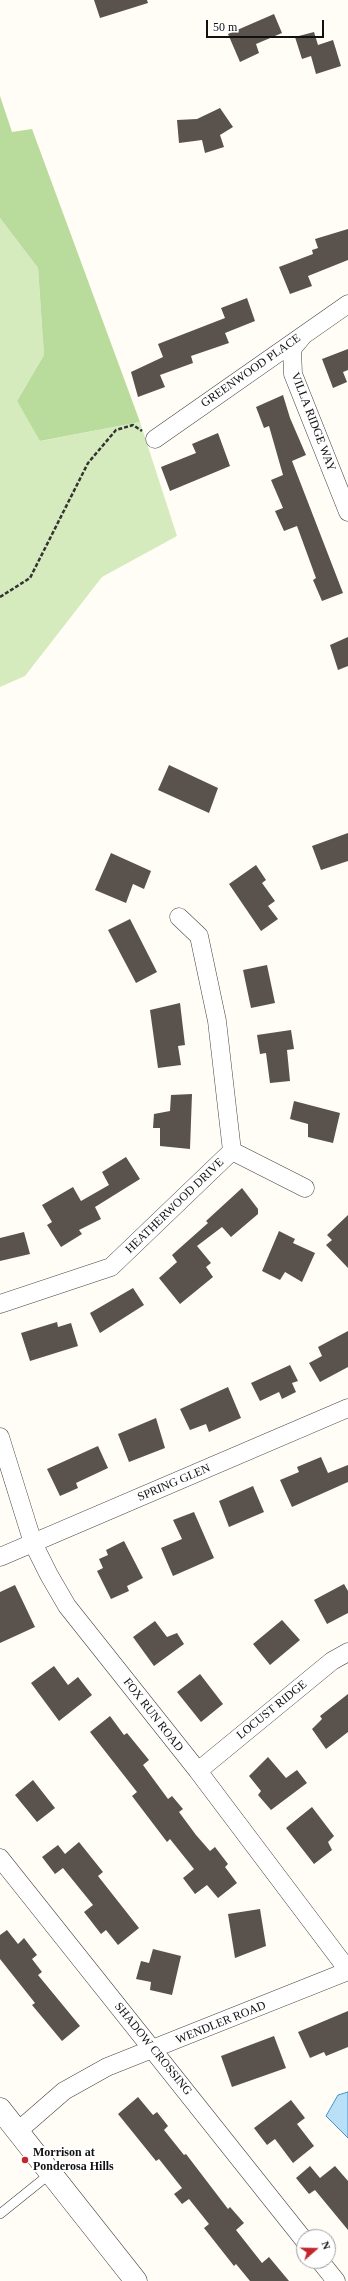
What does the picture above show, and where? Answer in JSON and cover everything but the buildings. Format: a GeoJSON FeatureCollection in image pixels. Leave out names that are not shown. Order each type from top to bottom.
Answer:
{"type":"FeatureCollection","features":[{"type":"Feature","properties":{"kind":"street","name":"GREENWOOD PLACE"},"geometry":{"type":"LineString","coordinates":[[155,439],[348,304]]}},
{"type":"Feature","properties":{"kind":"street","name":"VILLA RIDGE WAY"},"geometry":{"type":"LineString","coordinates":[[305,334],[292,349],[292,374],[348,512]]}},
{"type":"Feature","properties":{"kind":"street","name":"HEATHERWOOD DRIVE"},"geometry":{"type":"LineString","coordinates":[[0,1304],[111,1267],[232,1151],[217,1021],[199,936],[179,917]]}},
{"type":"Feature","properties":{"kind":"street"},"geometry":{"type":"LineString","coordinates":[[232,1151],[305,1188]]}},
{"type":"Feature","properties":{"kind":"street","name":"SPRING GLEN"},"geometry":{"type":"LineString","coordinates":[[0,1557],[348,1408]]}},
{"type":"Feature","properties":{"kind":"street","name":"FOX RUN ROAD"},"geometry":{"type":"LineString","coordinates":[[0,1437],[33,1543],[67,1606],[198,1771],[348,1970]]}},
{"type":"Feature","properties":{"kind":"street","name":"LOCUST RIDGE"},"geometry":{"type":"LineString","coordinates":[[198,1771],[332,1661],[348,1652]]}},
{"type":"Feature","properties":{"kind":"street","name":"SHADOW CROSSING"},"geometry":{"type":"LineString","coordinates":[[0,1858],[296,2230]]}},
{"type":"Feature","properties":{"kind":"street","name":"WENDLER ROAD"},"geometry":{"type":"LineString","coordinates":[[18,2131],[64,2091],[107,2067],[154,2050],[348,1970]]}},
{"type":"Feature","properties":{"kind":"street"},"geometry":{"type":"LineString","coordinates":[[0,2109],[136,2281]]}},
{"type":"Feature","properties":{"kind":"street"},"geometry":{"type":"LineString","coordinates":[[326,2269],[336,2281]]}},
{"type":"Feature","properties":{"kind":"lane"},"geometry":{"type":"LineString","coordinates":[[0,2214],[51,2173]]}},
{"type":"Feature","properties":{"kind":"path"},"geometry":{"type":"LineString","coordinates":[[0,597],[30,578],[88,463],[116,430],[133,425],[155,439]]}},
{"type":"Feature","properties":{"kind":"green space"},"geometry":{"type":"Polygon","coordinates":[[[0,96],[12,132],[32,129],[140,422],[40,441],[17,401],[44,355],[38,268],[0,218],[0,96]]]}},
{"type":"Feature","properties":{"kind":"green space"},"geometry":{"type":"Polygon","coordinates":[[[0,218],[38,268],[44,355],[17,401],[41,441],[140,422],[177,536],[102,577],[25,676],[0,687],[0,218]]]}},
{"type":"Feature","properties":{"kind":"water"},"geometry":{"type":"Polygon","coordinates":[[[348,2092],[348,2138],[326,2116],[338,2095],[348,2092]]]}},
{"type":"Feature","properties":{"kind":"place","name":"Morrison at Ponderosa Hills"},"geometry":{"type":"Point","coordinates":[25,2160]}}]}
